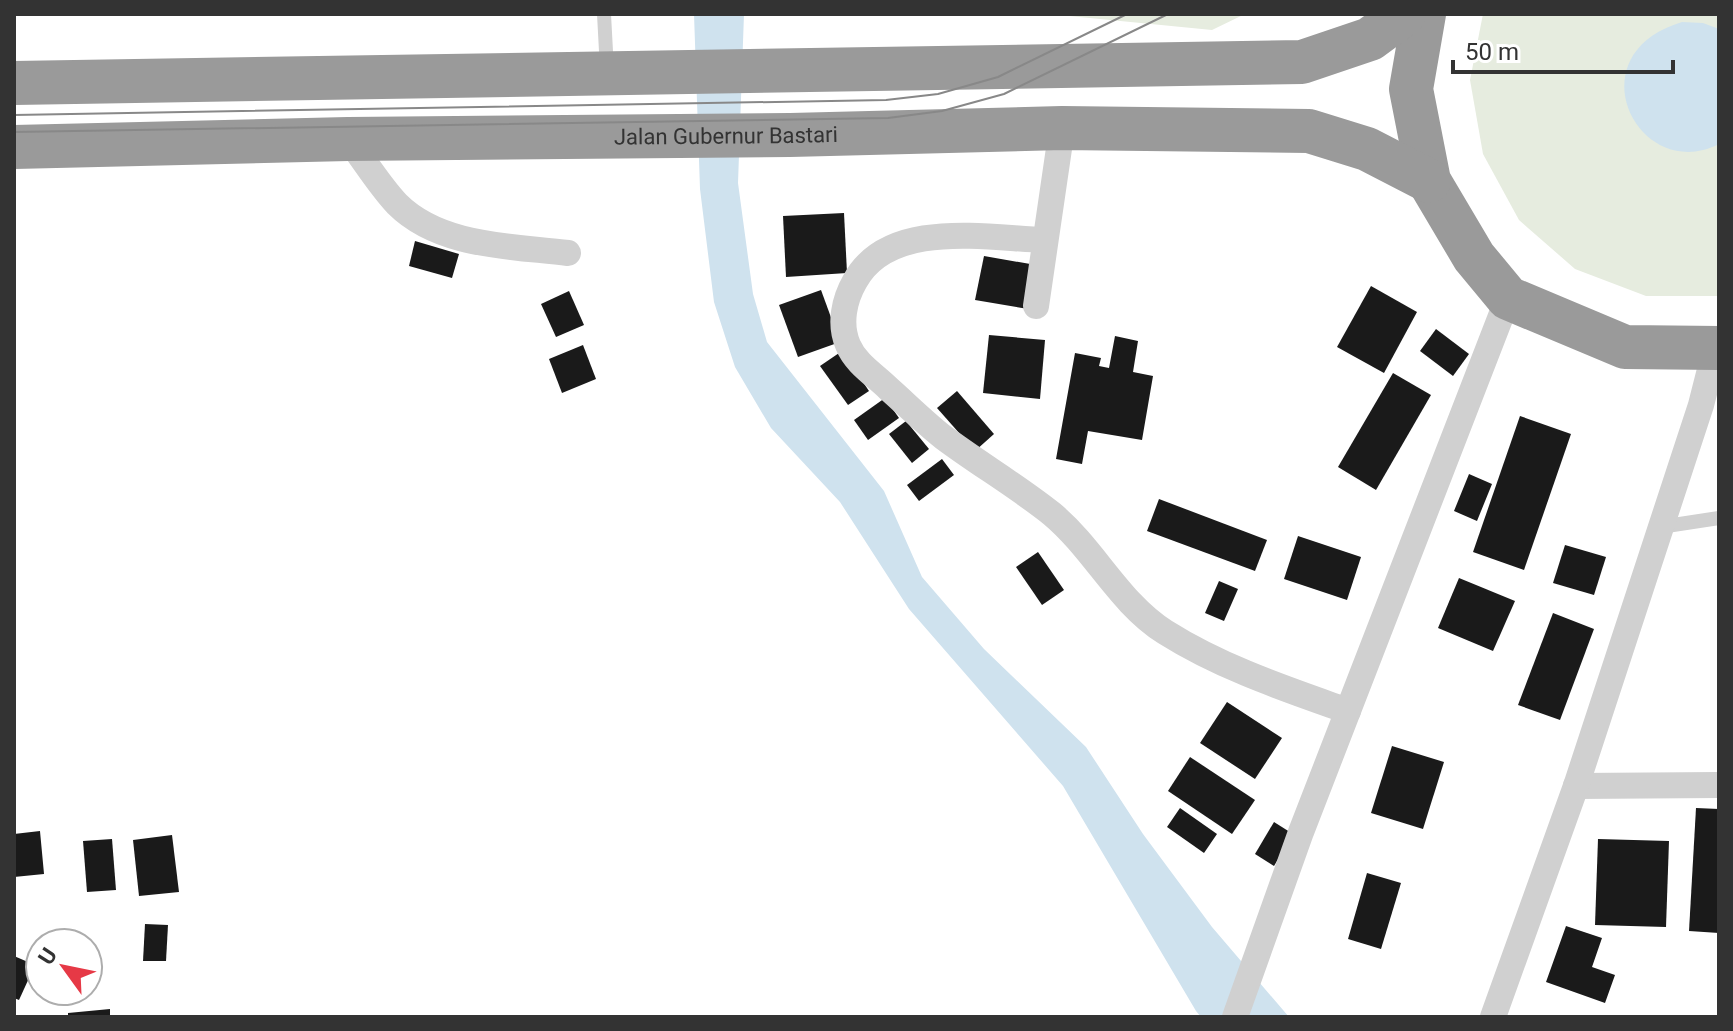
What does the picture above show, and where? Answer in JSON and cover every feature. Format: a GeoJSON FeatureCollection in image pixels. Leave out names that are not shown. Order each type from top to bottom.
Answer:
{"type":"FeatureCollection","features":[{"type":"Feature","properties":{"kind":"highway"},"geometry":{"type":"LineString","coordinates":[[14,83],[1302,62],[1370,39],[1404,14]]}},
{"type":"Feature","properties":{"kind":"highway"},"geometry":{"type":"LineString","coordinates":[[1424,14],[1411,89],[1429,181],[1474,257],[1508,298],[1625,347],[1717,349]]}},
{"type":"Feature","properties":{"kind":"highway","name":"Jalan Gubernur Bastari"},"geometry":{"type":"LineString","coordinates":[[14,147],[1062,128],[1309,131],[1367,149],[1429,181]]}},
{"type":"Feature","properties":{"kind":"street"},"geometry":{"type":"LineString","coordinates":[[1036,306],[1062,128]]}},
{"type":"Feature","properties":{"kind":"street"},"geometry":{"type":"LineString","coordinates":[[348,139],[398,205],[431,226],[469,241],[568,253]]}},
{"type":"Feature","properties":{"kind":"street"},"geometry":{"type":"LineString","coordinates":[[1045,240],[956,236],[916,239],[885,249],[861,270],[847,296],[843,319],[848,344],[860,363],[943,437],[1055,517],[1142,615],[1165,632],[1257,679],[1348,711]]}},
{"type":"Feature","properties":{"kind":"street"},"geometry":{"type":"LineString","coordinates":[[1235,1017],[1348,711],[1508,298]]}},
{"type":"Feature","properties":{"kind":"street"},"geometry":{"type":"LineString","coordinates":[[1493,1017],[1576,786],[1717,349]]}},
{"type":"Feature","properties":{"kind":"street"},"geometry":{"type":"LineString","coordinates":[[1576,786],[1719,785]]}},
{"type":"Feature","properties":{"kind":"lane"},"geometry":{"type":"LineString","coordinates":[[604,14],[607,74]]}},
{"type":"Feature","properties":{"kind":"lane"},"geometry":{"type":"LineString","coordinates":[[1660,527],[1719,518]]}},
{"type":"Feature","properties":{"kind":"shaded area"},"geometry":{"type":"Polygon","coordinates":[[[1049,14],[1245,14],[1212,30],[1049,14]]]}},
{"type":"Feature","properties":{"kind":"shaded area"},"geometry":{"type":"Polygon","coordinates":[[[1483,14],[1719,14],[1719,296],[1646,296],[1575,269],[1519,220],[1483,154],[1470,80],[1483,14]]]}},
{"type":"Feature","properties":{"kind":"water"},"geometry":{"type":"Polygon","coordinates":[[[694,14],[744,14],[738,183],[753,294],[767,342],[884,491],[922,577],[984,649],[1086,747],[1143,834],[1212,927],[1289,1017],[1201,1017],[1063,786],[909,609],[840,502],[771,428],[735,367],[714,302],[700,189],[694,14]]]}},
{"type":"Feature","properties":{"kind":"water"},"geometry":{"type":"Polygon","coordinates":[[[1682,22],[1703,23],[1719,29],[1719,144],[1690,152],[1664,147],[1643,132],[1629,111],[1624,86],[1630,61],[1649,38],[1682,22]]]}},
{"type":"Feature","properties":{"kind":"building"},"geometry":{"type":"Polygon","coordinates":[[[844,213],[847,273],[786,277],[783,216],[844,213]]]}},
{"type":"Feature","properties":{"kind":"building"},"geometry":{"type":"Polygon","coordinates":[[[415,241],[459,254],[452,278],[409,266],[415,241]]]}},
{"type":"Feature","properties":{"kind":"building"},"geometry":{"type":"Polygon","coordinates":[[[984,256],[1036,265],[1028,309],[975,300],[984,256]]]}},
{"type":"Feature","properties":{"kind":"building"},"geometry":{"type":"Polygon","coordinates":[[[1371,286],[1417,312],[1384,373],[1337,347],[1371,286]]]}},
{"type":"Feature","properties":{"kind":"building"},"geometry":{"type":"Polygon","coordinates":[[[821,290],[840,342],[798,357],[779,305],[821,290]]]}},
{"type":"Feature","properties":{"kind":"building"},"geometry":{"type":"Polygon","coordinates":[[[569,291],[584,325],[556,337],[541,304],[569,291]]]}},
{"type":"Feature","properties":{"kind":"building"},"geometry":{"type":"Polygon","coordinates":[[[1436,329],[1469,354],[1453,376],[1420,351],[1436,329]]]}},
{"type":"Feature","properties":{"kind":"building"},"geometry":{"type":"Polygon","coordinates":[[[989,335],[1045,340],[1040,399],[983,393],[989,335]]]}},
{"type":"Feature","properties":{"kind":"building"},"geometry":{"type":"Polygon","coordinates":[[[1115,336],[1138,341],[1133,372],[1153,376],[1142,440],[1088,431],[1082,464],[1056,459],[1075,353],[1101,358],[1099,366],[1109,368],[1115,336]]]}},
{"type":"Feature","properties":{"kind":"building"},"geometry":{"type":"Polygon","coordinates":[[[583,345],[596,379],[562,393],[549,359],[583,345]]]}},
{"type":"Feature","properties":{"kind":"building"},"geometry":{"type":"Polygon","coordinates":[[[842,351],[869,391],[848,405],[820,366],[842,351]]]}},
{"type":"Feature","properties":{"kind":"building"},"geometry":{"type":"Polygon","coordinates":[[[1393,373],[1431,395],[1376,490],[1338,467],[1393,373]]]}},
{"type":"Feature","properties":{"kind":"building"},"geometry":{"type":"Polygon","coordinates":[[[957,391],[994,434],[975,451],[937,408],[957,391]]]}},
{"type":"Feature","properties":{"kind":"building"},"geometry":{"type":"Polygon","coordinates":[[[885,398],[899,418],[868,440],[854,420],[885,398]]]}},
{"type":"Feature","properties":{"kind":"building"},"geometry":{"type":"Polygon","coordinates":[[[1520,416],[1571,434],[1524,570],[1473,552],[1520,416]]]}},
{"type":"Feature","properties":{"kind":"building"},"geometry":{"type":"Polygon","coordinates":[[[906,421],[929,449],[912,463],[889,434],[906,421]]]}},
{"type":"Feature","properties":{"kind":"building"},"geometry":{"type":"Polygon","coordinates":[[[942,459],[954,475],[919,501],[907,485],[942,459]]]}},
{"type":"Feature","properties":{"kind":"building"},"geometry":{"type":"Polygon","coordinates":[[[1469,474],[1492,484],[1477,521],[1454,511],[1469,474]]]}},
{"type":"Feature","properties":{"kind":"building"},"geometry":{"type":"Polygon","coordinates":[[[1159,499],[1267,540],[1255,571],[1147,531],[1159,499]]]}},
{"type":"Feature","properties":{"kind":"building"},"geometry":{"type":"Polygon","coordinates":[[[1298,536],[1361,557],[1347,600],[1284,579],[1298,536]]]}},
{"type":"Feature","properties":{"kind":"building"},"geometry":{"type":"Polygon","coordinates":[[[1565,545],[1606,557],[1594,595],[1553,583],[1565,545]]]}},
{"type":"Feature","properties":{"kind":"building"},"geometry":{"type":"Polygon","coordinates":[[[1038,552],[1064,590],[1042,605],[1016,567],[1038,552]]]}},
{"type":"Feature","properties":{"kind":"building"},"geometry":{"type":"Polygon","coordinates":[[[1459,578],[1515,601],[1493,651],[1438,628],[1459,578]]]}},
{"type":"Feature","properties":{"kind":"building"},"geometry":{"type":"Polygon","coordinates":[[[1219,581],[1238,589],[1224,621],[1205,613],[1219,581]]]}},
{"type":"Feature","properties":{"kind":"building"},"geometry":{"type":"Polygon","coordinates":[[[1553,613],[1594,629],[1560,720],[1518,705],[1553,613]]]}},
{"type":"Feature","properties":{"kind":"building"},"geometry":{"type":"Polygon","coordinates":[[[1227,702],[1282,738],[1255,779],[1200,743],[1227,702]]]}},
{"type":"Feature","properties":{"kind":"building"},"geometry":{"type":"Polygon","coordinates":[[[1392,746],[1444,762],[1423,829],[1371,813],[1392,746]]]}},
{"type":"Feature","properties":{"kind":"building"},"geometry":{"type":"Polygon","coordinates":[[[1190,757],[1255,800],[1232,834],[1168,791],[1190,757]]]}},
{"type":"Feature","properties":{"kind":"building"},"geometry":{"type":"Polygon","coordinates":[[[1180,808],[1217,834],[1204,853],[1167,827],[1180,808]]]}},
{"type":"Feature","properties":{"kind":"building"},"geometry":{"type":"Polygon","coordinates":[[[1696,808],[1719,809],[1719,933],[1689,931],[1696,808]]]}},
{"type":"Feature","properties":{"kind":"building"},"geometry":{"type":"Polygon","coordinates":[[[1274,822],[1293,834],[1274,866],[1255,854],[1274,822]]]}},
{"type":"Feature","properties":{"kind":"building"},"geometry":{"type":"Polygon","coordinates":[[[40,831],[44,874],[14,877],[14,834],[40,831]]]}},
{"type":"Feature","properties":{"kind":"building"},"geometry":{"type":"Polygon","coordinates":[[[172,835],[179,892],[139,896],[133,840],[172,835]]]}},
{"type":"Feature","properties":{"kind":"building"},"geometry":{"type":"Polygon","coordinates":[[[112,839],[116,890],[87,892],[83,841],[112,839]]]}},
{"type":"Feature","properties":{"kind":"building"},"geometry":{"type":"Polygon","coordinates":[[[1598,839],[1669,841],[1666,927],[1595,925],[1598,839]]]}},
{"type":"Feature","properties":{"kind":"building"},"geometry":{"type":"Polygon","coordinates":[[[1367,873],[1401,883],[1381,949],[1348,939],[1367,873]]]}},
{"type":"Feature","properties":{"kind":"building"},"geometry":{"type":"Polygon","coordinates":[[[145,924],[168,925],[166,961],[143,961],[145,924]]]}},
{"type":"Feature","properties":{"kind":"building"},"geometry":{"type":"Polygon","coordinates":[[[1566,926],[1602,938],[1592,967],[1615,975],[1605,1003],[1546,982],[1566,926]]]}},
{"type":"Feature","properties":{"kind":"building"},"geometry":{"type":"Polygon","coordinates":[[[14,956],[24,960],[24,989],[19,1000],[14,998],[14,956]]]}},
{"type":"Feature","properties":{"kind":"building"},"geometry":{"type":"Polygon","coordinates":[[[110,1009],[110,1017],[68,1017],[68,1013],[110,1009]]]}},
{"type":"Feature","properties":{"kind":"tram line"},"geometry":{"type":"LineString","coordinates":[[14,115],[886,100],[938,94],[998,77],[1127,14]]}},
{"type":"Feature","properties":{"kind":"tram line"},"geometry":{"type":"LineString","coordinates":[[14,132],[888,118],[942,111],[1004,94],[1168,14]]}}]}
